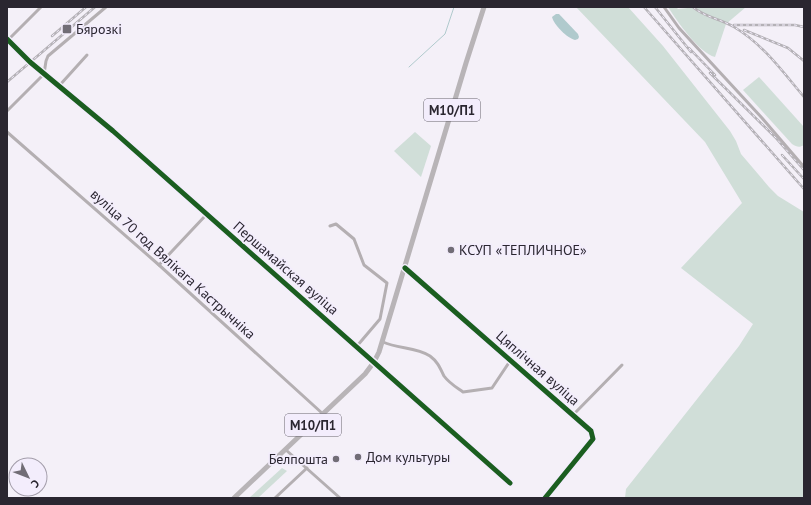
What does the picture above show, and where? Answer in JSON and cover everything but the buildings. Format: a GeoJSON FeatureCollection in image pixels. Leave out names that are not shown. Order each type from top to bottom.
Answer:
{"type":"FeatureCollection","features":[{"type":"Feature","properties":{"kind":"main road","name":"М10/П1"},"geometry":{"type":"LineString","coordinates":[[234,498],[324,414],[365,374],[374,362],[383,342],[484,7]]}},
{"type":"Feature","properties":{"kind":"street"},"geometry":{"type":"LineString","coordinates":[[7,39],[41,7]]}},
{"type":"Feature","properties":{"kind":"street"},"geometry":{"type":"LineString","coordinates":[[7,111],[44,74],[48,56],[106,7]]}},
{"type":"Feature","properties":{"kind":"street"},"geometry":{"type":"LineString","coordinates":[[664,7],[679,28],[762,118],[804,167]]}},
{"type":"Feature","properties":{"kind":"street","name":"Першамайская вуліца"},"geometry":{"type":"LineString","coordinates":[[7,39],[30,62],[113,131],[206,215],[357,346],[510,484]]}},
{"type":"Feature","properties":{"kind":"street"},"geometry":{"type":"LineString","coordinates":[[59,86],[87,55]]}},
{"type":"Feature","properties":{"kind":"street","name":"вуліца 70 год Вялікага Кастрычніка"},"geometry":{"type":"LineString","coordinates":[[7,132],[159,265],[324,414]]}},
{"type":"Feature","properties":{"kind":"street"},"geometry":{"type":"LineString","coordinates":[[159,265],[206,215]]}},
{"type":"Feature","properties":{"kind":"street"},"geometry":{"type":"LineString","coordinates":[[330,226],[336,224],[354,239],[364,265],[387,282],[380,319],[357,346]]}},
{"type":"Feature","properties":{"kind":"street","name":"Цяплічная вуліца"},"geometry":{"type":"LineString","coordinates":[[405,268],[591,431],[593,439],[546,497]]}},
{"type":"Feature","properties":{"kind":"street"},"geometry":{"type":"LineString","coordinates":[[383,342],[390,345],[418,350],[429,356],[437,362],[452,385],[463,392],[492,388],[510,361]]}},
{"type":"Feature","properties":{"kind":"street"},"geometry":{"type":"LineString","coordinates":[[573,415],[622,365]]}},
{"type":"Feature","properties":{"kind":"street"},"geometry":{"type":"LineString","coordinates":[[286,450],[340,498]]}},
{"type":"Feature","properties":{"kind":"street"},"geometry":{"type":"LineString","coordinates":[[275,498],[307,468]]}},
{"type":"Feature","properties":{"kind":"street"},"geometry":{"type":"LineString","coordinates":[[546,497],[550,498]]}},
{"type":"Feature","properties":{"kind":"shaded area"},"geometry":{"type":"Polygon","coordinates":[[[576,7],[628,7],[663,46],[730,131],[741,154],[769,187],[778,196],[804,212],[804,498],[625,498],[626,489],[739,346],[753,324],[681,268],[742,203],[705,142],[576,7]]]}},
{"type":"Feature","properties":{"kind":"shaded area"},"geometry":{"type":"Polygon","coordinates":[[[668,7],[676,7],[678,9],[697,7],[746,7],[726,24],[715,57],[695,43],[668,7]]]}},
{"type":"Feature","properties":{"kind":"shaded area"},"geometry":{"type":"Polygon","coordinates":[[[759,77],[804,127],[804,145],[801,147],[792,144],[743,90],[759,77]]]}},
{"type":"Feature","properties":{"kind":"shaded area"},"geometry":{"type":"Polygon","coordinates":[[[415,132],[431,146],[421,177],[394,151],[415,132]]]}},
{"type":"Feature","properties":{"kind":"shaded area"},"geometry":{"type":"Polygon","coordinates":[[[282,468],[287,471],[258,498],[249,498],[282,468]]]}},
{"type":"Feature","properties":{"kind":"water"},"geometry":{"type":"Polygon","coordinates":[[[559,14],[578,34],[578,39],[572,39],[558,27],[552,17],[559,14]]]}},
{"type":"Feature","properties":{"kind":"waterway"},"geometry":{"type":"LineString","coordinates":[[409,67],[445,34],[454,7]]}},
{"type":"Feature","properties":{"kind":"railway"},"geometry":{"type":"LineString","coordinates":[[52,36],[86,7]]}},
{"type":"Feature","properties":{"kind":"railway"},"geometry":{"type":"LineString","coordinates":[[7,82],[95,7]]}},
{"type":"Feature","properties":{"kind":"railway"},"geometry":{"type":"LineString","coordinates":[[644,7],[804,189]]}},
{"type":"Feature","properties":{"kind":"railway"},"geometry":{"type":"LineString","coordinates":[[655,7],[691,52]]}},
{"type":"Feature","properties":{"kind":"railway"},"geometry":{"type":"LineString","coordinates":[[693,7],[702,13],[734,27],[754,42],[772,59],[804,97]]}},
{"type":"Feature","properties":{"kind":"railway"},"geometry":{"type":"LineString","coordinates":[[734,25],[795,25],[804,27]]}},
{"type":"Feature","properties":{"kind":"railway"},"geometry":{"type":"LineString","coordinates":[[744,30],[788,48],[804,61]]}},
{"type":"Feature","properties":{"kind":"railway"},"geometry":{"type":"LineString","coordinates":[[689,48],[715,75]]}},
{"type":"Feature","properties":{"kind":"railway"},"geometry":{"type":"LineString","coordinates":[[710,73],[775,137],[804,170]]}},
{"type":"Feature","properties":{"kind":"railway"},"geometry":{"type":"LineString","coordinates":[[782,155],[804,179]]}},
{"type":"Feature","properties":{"kind":"cycle path"},"geometry":{"type":"LineString","coordinates":[[7,39],[30,62],[113,131],[510,483]]}},
{"type":"Feature","properties":{"kind":"cycle path"},"geometry":{"type":"LineString","coordinates":[[405,268],[591,431],[593,439],[545,498]]}},
{"type":"Feature","properties":{"kind":"place","name":"Бярозкі"},"geometry":{"type":"Point","coordinates":[67,29]}},
{"type":"Feature","properties":{"kind":"place","name":"КСУП «ТЕПЛИЧНОЕ»"},"geometry":{"type":"Point","coordinates":[451,250]}},
{"type":"Feature","properties":{"kind":"place","name":"Дом культуры"},"geometry":{"type":"Point","coordinates":[358,457]}},
{"type":"Feature","properties":{"kind":"place","name":"Белпошта"},"geometry":{"type":"Point","coordinates":[336,459]}}]}
